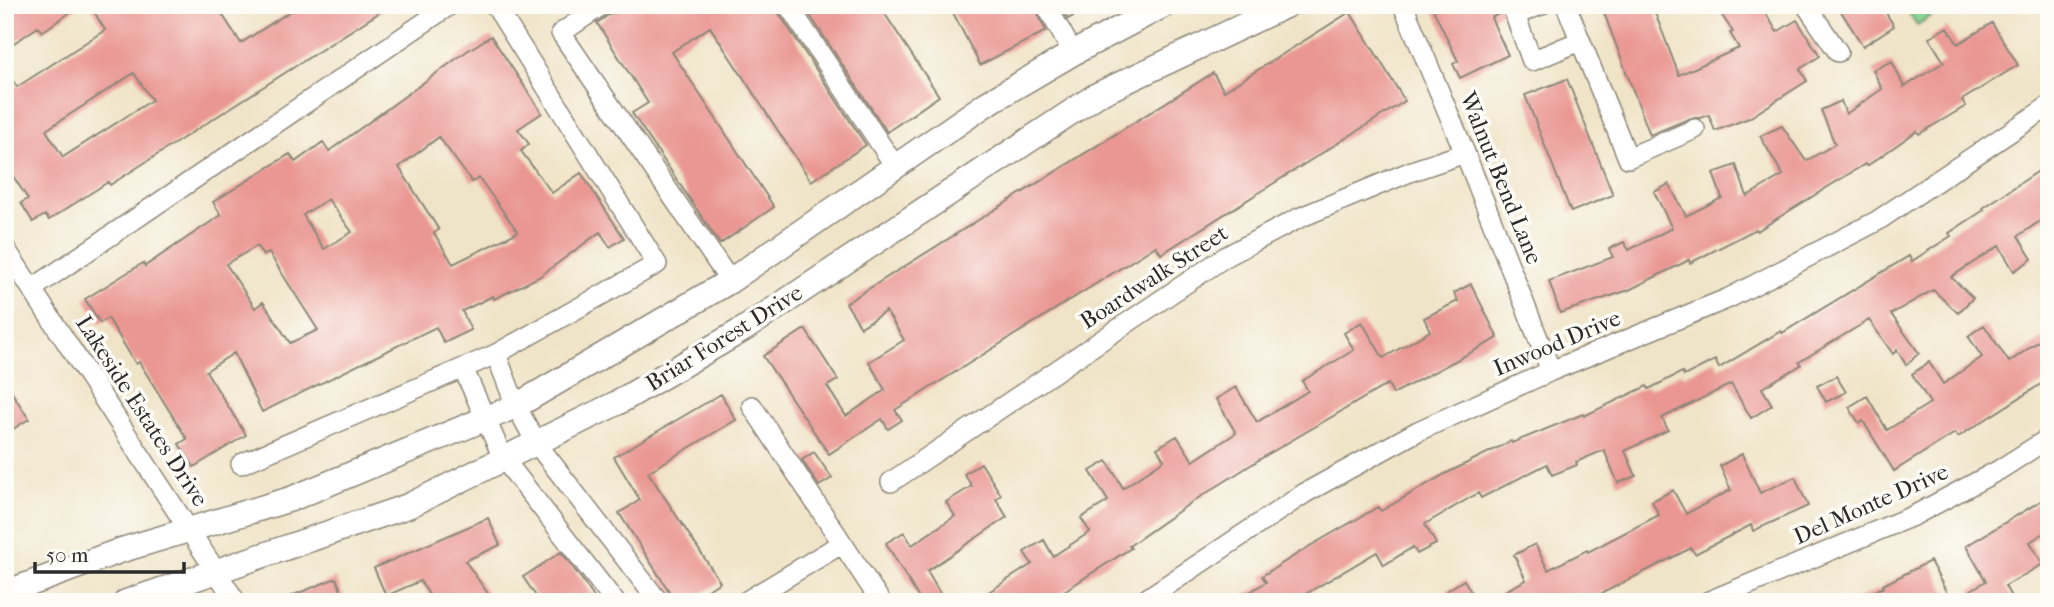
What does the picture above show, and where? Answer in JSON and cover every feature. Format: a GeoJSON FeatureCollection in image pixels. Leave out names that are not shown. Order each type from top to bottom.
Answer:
{"type":"FeatureCollection","features":[{"type":"Feature","properties":{"kind":"main road","name":"Briar Forest Drive"},"geometry":{"type":"LineString","coordinates":[[5,593],[122,550],[291,499],[516,406],[730,281],[986,104],[1073,53],[1164,5]]}},
{"type":"Feature","properties":{"kind":"main road","name":"Briar Forest Drive"},"geometry":{"type":"LineString","coordinates":[[126,602],[408,506],[617,403],[744,329],[1097,95],[1287,5]]}},
{"type":"Feature","properties":{"kind":"street"},"geometry":{"type":"LineString","coordinates":[[32,289],[450,5]]}},
{"type":"Feature","properties":{"kind":"street"},"geometry":{"type":"LineString","coordinates":[[241,464],[496,354],[657,264],[495,5]]}},
{"type":"Feature","properties":{"kind":"street"},"geometry":{"type":"LineString","coordinates":[[602,5],[561,33],[730,281]]}},
{"type":"Feature","properties":{"kind":"street"},"geometry":{"type":"LineString","coordinates":[[788,5],[895,166]]}},
{"type":"Feature","properties":{"kind":"street"},"geometry":{"type":"LineString","coordinates":[[1046,5],[1073,53]]}},
{"type":"Feature","properties":{"kind":"street","name":"Walnut Bend Lane"},"geometry":{"type":"LineString","coordinates":[[1403,5],[1551,371]]}},
{"type":"Feature","properties":{"kind":"street"},"geometry":{"type":"LineString","coordinates":[[1541,5],[1515,15],[1532,61],[1580,41]]}},
{"type":"Feature","properties":{"kind":"street"},"geometry":{"type":"LineString","coordinates":[[1566,5],[1628,158],[1695,130]]}},
{"type":"Feature","properties":{"kind":"street"},"geometry":{"type":"LineString","coordinates":[[1806,5],[1838,52]]}},
{"type":"Feature","properties":{"kind":"street","name":"Inwood Drive"},"geometry":{"type":"LineString","coordinates":[[1142,602],[1305,494],[1418,431],[1551,371],[1741,292],[1877,221],[2049,106]]}},
{"type":"Feature","properties":{"kind":"street","name":"Boardwalk Street"},"geometry":{"type":"LineString","coordinates":[[891,482],[1225,257],[1299,218],[1412,171],[1465,153]]}},
{"type":"Feature","properties":{"kind":"street","name":"Lakeside Estates Drive"},"geometry":{"type":"LineString","coordinates":[[5,248],[236,602]]}},
{"type":"Feature","properties":{"kind":"street"},"geometry":{"type":"LineString","coordinates":[[496,354],[516,406],[537,444],[659,602]]}},
{"type":"Feature","properties":{"kind":"street"},"geometry":{"type":"LineString","coordinates":[[463,368],[503,458],[615,602]]}},
{"type":"Feature","properties":{"kind":"street"},"geometry":{"type":"LineString","coordinates":[[752,406],[881,602]]}},
{"type":"Feature","properties":{"kind":"street","name":"Del Monte Drive"},"geometry":{"type":"LineString","coordinates":[[1707,602],[1915,515],[1999,470],[2049,438]]}},
{"type":"Feature","properties":{"kind":"street"},"geometry":{"type":"LineString","coordinates":[[745,602],[841,544]]}},
{"type":"Feature","properties":{"kind":"green space"},"geometry":{"type":"Polygon","coordinates":[[[1904,5],[1947,5],[1917,25],[1904,5]]]}},
{"type":"Feature","properties":{"kind":"building"},"geometry":{"type":"Polygon","coordinates":[[[5,5],[81,5],[42,32],[38,27],[5,49],[5,5]]]}},
{"type":"Feature","properties":{"kind":"building"},"geometry":{"type":"Polygon","coordinates":[[[90,5],[216,5],[241,43],[300,5],[391,5],[110,185],[108,182],[49,220],[45,215],[33,222],[21,203],[28,199],[5,164],[5,70],[17,87],[105,30],[90,5]],[[134,73],[46,130],[63,157],[152,100],[134,73]]]}},
{"type":"Feature","properties":{"kind":"building"},"geometry":{"type":"Polygon","coordinates":[[[623,5],[776,5],[778,12],[866,145],[811,181],[710,27],[672,52],[774,207],[720,244],[632,113],[648,103],[597,23],[623,5]]]}},
{"type":"Feature","properties":{"kind":"building"},"geometry":{"type":"Polygon","coordinates":[[[803,5],[879,5],[939,96],[887,132],[803,5]]]}},
{"type":"Feature","properties":{"kind":"building"},"geometry":{"type":"Polygon","coordinates":[[[949,5],[1034,5],[1046,31],[980,65],[949,5]]]}},
{"type":"Feature","properties":{"kind":"building"},"geometry":{"type":"Polygon","coordinates":[[[1060,5],[1094,5],[1068,19],[1060,5]]]}},
{"type":"Feature","properties":{"kind":"building"},"geometry":{"type":"Polygon","coordinates":[[[1431,5],[1508,5],[1504,11],[1491,18],[1508,55],[1460,78],[1453,64],[1458,61],[1431,5]]]}},
{"type":"Feature","properties":{"kind":"building"},"geometry":{"type":"Polygon","coordinates":[[[1601,5],[1652,5],[1679,75],[1739,48],[1730,33],[1733,32],[1715,5],[1761,5],[1777,32],[1797,20],[1820,56],[1800,69],[1807,81],[1749,118],[1715,131],[1709,115],[1691,118],[1650,135],[1601,5]]]}},
{"type":"Feature","properties":{"kind":"building"},"geometry":{"type":"Polygon","coordinates":[[[1837,5],[1881,5],[1894,26],[1863,46],[1837,5]]]}},
{"type":"Feature","properties":{"kind":"building"},"geometry":{"type":"Polygon","coordinates":[[[1350,12],[1405,101],[1161,254],[1156,246],[895,410],[902,420],[888,429],[882,419],[829,454],[763,356],[805,329],[838,380],[827,386],[846,416],[885,390],[869,362],[904,340],[886,311],[861,327],[846,303],[1213,73],[1224,91],[1350,12]]]}},
{"type":"Feature","properties":{"kind":"building"},"geometry":{"type":"Polygon","coordinates":[[[1992,23],[2018,65],[1962,100],[1966,106],[1919,134],[1917,131],[1867,166],[1865,164],[1757,231],[1756,229],[1629,290],[1560,313],[1549,281],[1613,257],[1609,249],[1624,242],[1629,250],[1672,228],[1654,192],[1669,184],[1686,216],[1722,198],[1713,173],[1736,165],[1747,196],[1783,175],[1760,136],[1782,126],[1806,161],[1835,144],[1821,110],[1841,101],[1846,114],[1882,89],[1873,70],[1892,61],[1904,87],[1944,62],[1929,38],[1947,27],[1958,44],[1992,23]]]}},
{"type":"Feature","properties":{"kind":"building"},"geometry":{"type":"Polygon","coordinates":[[[491,36],[542,113],[518,129],[529,144],[521,151],[552,193],[581,173],[624,238],[610,247],[600,232],[539,277],[462,311],[471,330],[444,343],[436,327],[262,412],[234,353],[206,371],[246,435],[194,467],[179,444],[187,439],[139,362],[136,364],[108,318],[100,323],[85,299],[143,263],[145,266],[221,215],[213,202],[290,154],[295,162],[323,142],[329,151],[491,36]],[[439,137],[399,167],[439,230],[434,233],[453,264],[518,232],[479,178],[472,182],[439,137]],[[328,199],[303,215],[324,249],[352,232],[328,199]],[[257,246],[226,264],[255,308],[263,302],[290,343],[318,330],[269,253],[263,256],[257,246]]]}},
{"type":"Feature","properties":{"kind":"building"},"geometry":{"type":"Polygon","coordinates":[[[1567,79],[1613,195],[1571,212],[1525,95],[1567,79]]]}},
{"type":"Feature","properties":{"kind":"building"},"geometry":{"type":"Polygon","coordinates":[[[2049,164],[2049,215],[2018,236],[2032,259],[2014,271],[1999,246],[1951,277],[1973,298],[1958,313],[1933,290],[1891,314],[1919,353],[1906,365],[1897,350],[1893,354],[1869,320],[1762,388],[1772,405],[1751,418],[1731,384],[1662,418],[1668,430],[1625,451],[1636,476],[1618,483],[1604,450],[1552,475],[1547,464],[1481,498],[1478,493],[1425,524],[1436,544],[1417,554],[1413,547],[1384,565],[1377,552],[1292,602],[1234,602],[1266,582],[1262,576],[1310,546],[1378,507],[1381,511],[1445,474],[1511,441],[1512,443],[1583,414],[1584,416],[1647,386],[1649,389],[1682,372],[1684,376],[1715,360],[1719,368],[1909,256],[1912,261],[1951,236],[1949,233],[1984,210],[1983,208],[2049,164]]]}},
{"type":"Feature","properties":{"kind":"building"},"geometry":{"type":"Polygon","coordinates":[[[1471,284],[1498,338],[1393,394],[1388,384],[1265,456],[1189,504],[1129,546],[1131,548],[1047,602],[973,602],[1032,564],[1024,552],[1044,540],[1053,556],[1090,532],[1081,518],[1108,501],[1090,471],[1107,461],[1123,488],[1164,460],[1157,448],[1177,436],[1193,461],[1236,433],[1216,399],[1236,387],[1257,422],[1308,391],[1302,381],[1354,350],[1344,333],[1362,322],[1383,358],[1430,331],[1424,318],[1458,301],[1454,293],[1471,284]]]}},
{"type":"Feature","properties":{"kind":"building"},"geometry":{"type":"Polygon","coordinates":[[[1984,325],[2009,362],[2049,334],[2049,379],[1958,437],[1955,433],[1894,471],[1863,421],[1859,423],[1849,407],[1867,396],[1887,430],[1930,403],[1912,374],[1929,362],[1943,384],[1982,357],[1968,336],[1984,325]]]}},
{"type":"Feature","properties":{"kind":"building"},"geometry":{"type":"Polygon","coordinates":[[[1836,376],[1846,392],[1826,402],[1817,386],[1836,376]]]}},
{"type":"Feature","properties":{"kind":"building"},"geometry":{"type":"Polygon","coordinates":[[[5,382],[29,419],[5,434],[5,382]]]}},
{"type":"Feature","properties":{"kind":"building"},"geometry":{"type":"Polygon","coordinates":[[[721,394],[736,420],[648,472],[720,582],[690,602],[676,602],[619,513],[640,500],[614,457],[721,394]]]}},
{"type":"Feature","properties":{"kind":"building"},"geometry":{"type":"Polygon","coordinates":[[[814,452],[832,478],[819,486],[802,460],[814,452]]]}},
{"type":"Feature","properties":{"kind":"building"},"geometry":{"type":"Polygon","coordinates":[[[1742,454],[1760,493],[1795,477],[1808,506],[1753,531],[1751,525],[1695,554],[1691,548],[1585,602],[1484,602],[1526,580],[1514,555],[1535,544],[1548,570],[1659,515],[1652,501],[1673,490],[1686,514],[1731,490],[1720,466],[1742,454]]]}},
{"type":"Feature","properties":{"kind":"building"},"geometry":{"type":"Polygon","coordinates":[[[981,463],[1001,495],[996,499],[1007,517],[927,571],[945,602],[921,602],[886,543],[904,532],[912,545],[955,516],[946,502],[972,486],[964,474],[981,463]]]}},
{"type":"Feature","properties":{"kind":"building"},"geometry":{"type":"Polygon","coordinates":[[[2049,496],[2049,530],[2030,542],[2043,564],[2005,586],[2014,602],[1978,602],[1971,590],[1986,581],[1966,546],[2049,496]]]}},
{"type":"Feature","properties":{"kind":"building"},"geometry":{"type":"Polygon","coordinates":[[[488,518],[500,545],[465,561],[494,602],[434,602],[420,581],[386,596],[374,568],[488,518]]]}},
{"type":"Feature","properties":{"kind":"building"},"geometry":{"type":"Polygon","coordinates":[[[561,552],[597,602],[540,602],[523,577],[561,552]]]}},
{"type":"Feature","properties":{"kind":"building"},"geometry":{"type":"Polygon","coordinates":[[[1930,561],[1949,597],[1940,602],[1849,602],[1884,587],[1883,585],[1930,561]]]}},
{"type":"Feature","properties":{"kind":"building"},"geometry":{"type":"Polygon","coordinates":[[[336,578],[346,602],[279,602],[279,601],[336,578]]]}},
{"type":"Feature","properties":{"kind":"building"},"geometry":{"type":"Polygon","coordinates":[[[1464,580],[1477,602],[1452,602],[1446,591],[1464,580]]]}}]}
